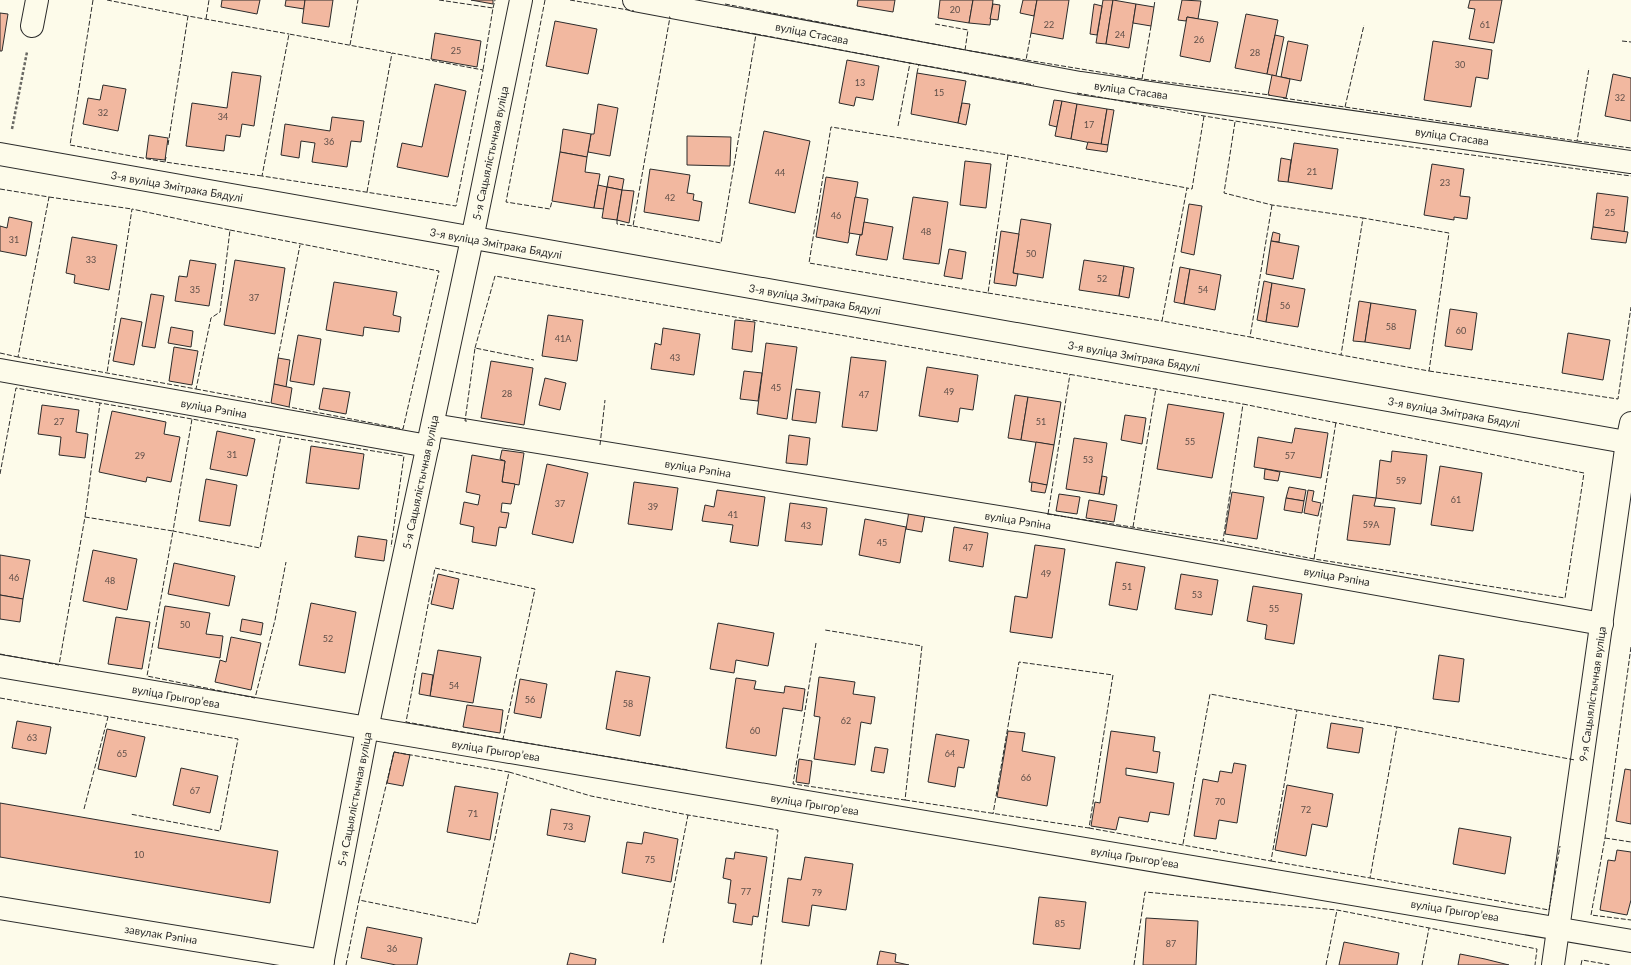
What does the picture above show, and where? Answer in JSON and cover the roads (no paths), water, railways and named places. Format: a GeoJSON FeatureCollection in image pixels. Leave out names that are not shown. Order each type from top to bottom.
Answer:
{"type":"FeatureCollection","features":[{"type":"Feature","properties":{"kind":"street"},"geometry":{"type":"LineString","coordinates":[[32,26],[37,0]]}},
{"type":"Feature","properties":{"kind":"street","name":"5-я Сацыялістычная вуліца"},"geometry":{"type":"LineString","coordinates":[[322,963],[367,728],[472,239],[521,0]]}},
{"type":"Feature","properties":{"kind":"street","name":"вуліца Стасава"},"geometry":{"type":"LineString","coordinates":[[634,0],[1080,83],[1631,162]]}},
{"type":"Feature","properties":{"kind":"street","name":"3-я вуліца Змітрака Бядулі"},"geometry":{"type":"LineString","coordinates":[[3,155],[472,239],[1630,436]]}},
{"type":"Feature","properties":{"kind":"street","name":"вуліца Рэпіна"},"geometry":{"type":"LineString","coordinates":[[0,370],[428,446]]}},
{"type":"Feature","properties":{"kind":"street","name":"вуліца Рэпіна"},"geometry":{"type":"LineString","coordinates":[[432,425],[1041,524],[1602,624]]}},
{"type":"Feature","properties":{"kind":"street","name":"9-я Сацыялістычная вуліца"},"geometry":{"type":"LineString","coordinates":[[1553,965],[1630,436]]}},
{"type":"Feature","properties":{"kind":"street","name":"вуліца Грыгорʼева"},"geometry":{"type":"LineString","coordinates":[[0,666],[1631,941]]}},
{"type":"Feature","properties":{"kind":"street","name":"завулак Рэпіна"},"geometry":{"type":"LineString","coordinates":[[0,908],[322,963]]}}]}
